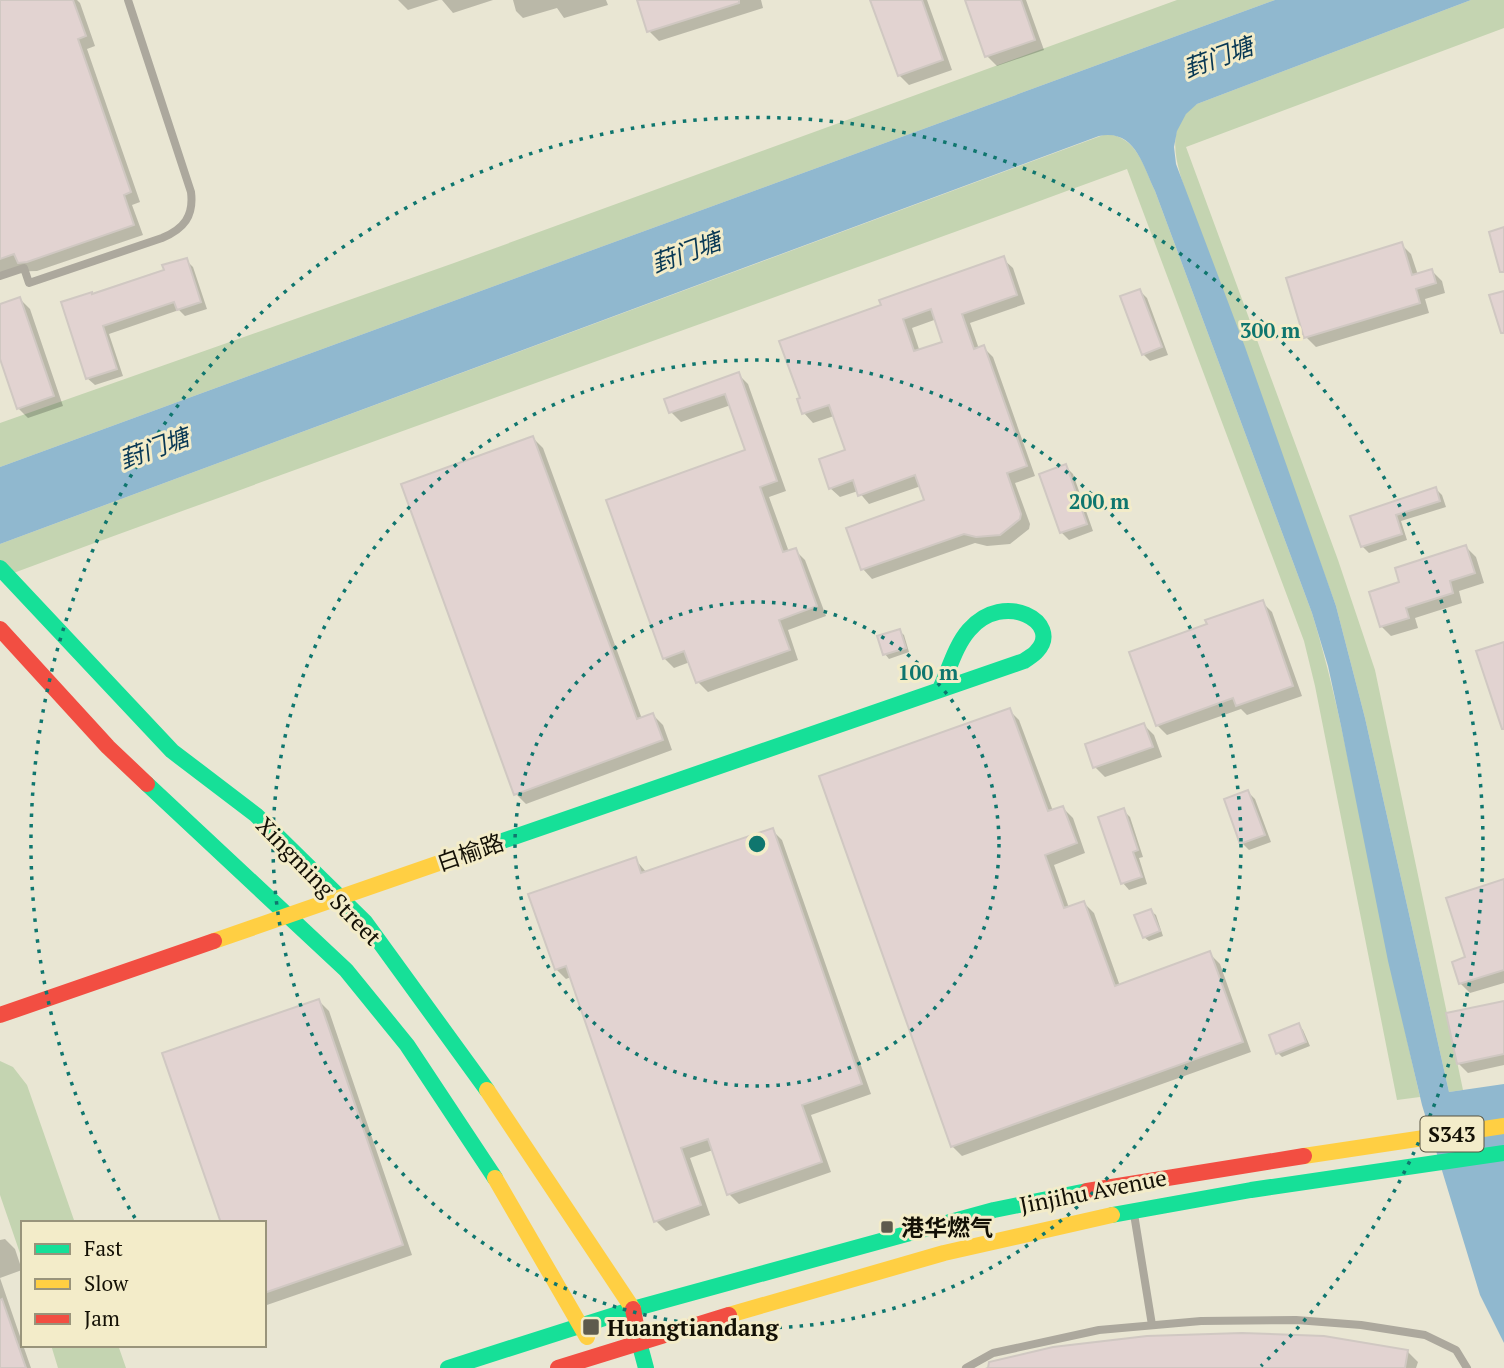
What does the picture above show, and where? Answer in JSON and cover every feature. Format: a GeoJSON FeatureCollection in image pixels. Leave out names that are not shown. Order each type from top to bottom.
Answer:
{"type":"FeatureCollection","features":[{"type":"Feature","properties":{"kind":"main road","name":"Xingming Street"},"geometry":{"type":"LineString","coordinates":[[0,568],[172,751],[256,814],[365,922],[482,1083],[633,1309]]}},
{"type":"Feature","properties":{"kind":"main road","name":"白榆路"},"geometry":{"type":"LineString","coordinates":[[0,1014],[940,689],[1033,656],[1042,643],[1040,626],[1029,615],[1013,609],[983,617],[968,631],[940,689]]}},
{"type":"Feature","properties":{"kind":"main road","name":"Xingming Street"},"geometry":{"type":"LineString","coordinates":[[0,629],[108,747],[346,970],[407,1045],[484,1159],[601,1362]]}},
{"type":"Feature","properties":{"kind":"main road","name":"Jinjihu Avenue"},"geometry":{"type":"LineString","coordinates":[[448,1368],[633,1309],[994,1209],[1128,1183],[1504,1126]]}},
{"type":"Feature","properties":{"kind":"main road","name":"Jinjihu Avenue"},"geometry":{"type":"LineString","coordinates":[[558,1368],[601,1362],[639,1342],[961,1250],[1133,1211],[1504,1153]]}},
{"type":"Feature","properties":{"kind":"main road"},"geometry":{"type":"LineString","coordinates":[[633,1309],[646,1368]]}},
{"type":"Feature","properties":{"kind":"lane"},"geometry":{"type":"LineString","coordinates":[[0,276],[24,268],[29,283],[162,238],[177,230],[189,218],[193,204],[191,192],[128,0]]}},
{"type":"Feature","properties":{"kind":"lane"},"geometry":{"type":"LineString","coordinates":[[1133,1211],[1152,1325]]}},
{"type":"Feature","properties":{"kind":"lane"},"geometry":{"type":"LineString","coordinates":[[966,1368],[993,1353],[1099,1330],[1201,1321],[1296,1320],[1361,1325],[1425,1335],[1456,1350],[1467,1368]]}},
{"type":"Feature","properties":{"kind":"green space"},"geometry":{"type":"Polygon","coordinates":[[[1177,0],[1275,0],[0,467],[0,423],[454,263],[1177,0]]]}},
{"type":"Feature","properties":{"kind":"green space"},"geometry":{"type":"Polygon","coordinates":[[[1471,0],[1504,0],[1504,28],[1186,147],[1338,560],[1375,670],[1463,1090],[1449,1092],[1365,718],[1336,606],[1189,202],[1175,149],[1179,125],[1197,104],[1471,0]]]}},
{"type":"Feature","properties":{"kind":"green space"},"geometry":{"type":"Polygon","coordinates":[[[1106,134],[1125,140],[1138,154],[1147,172],[1312,613],[1344,737],[1387,951],[1420,1097],[1397,1100],[1304,641],[1127,169],[0,578],[0,544],[1106,134]]]}},
{"type":"Feature","properties":{"kind":"green space"},"geometry":{"type":"Polygon","coordinates":[[[0,1061],[13,1067],[27,1085],[74,1221],[21,1221],[21,1256],[0,1195],[0,1061]]]}},
{"type":"Feature","properties":{"kind":"green space"},"geometry":{"type":"Polygon","coordinates":[[[52,1347],[119,1347],[126,1368],[58,1368],[52,1347]]]}},
{"type":"Feature","properties":{"kind":"water","name":"葑门塘"},"geometry":{"type":"Polygon","coordinates":[[[1275,0],[1471,0],[1197,104],[1186,114],[1177,131],[1174,147],[1176,164],[1245,347],[1336,606],[1365,718],[1449,1092],[1504,1084],[1504,1343],[1480,1295],[1422,1105],[1388,961],[1328,666],[1312,613],[1155,191],[1136,151],[1121,138],[1099,136],[0,544],[0,467],[1275,0]]]}},
{"type":"Feature","properties":{"kind":"building"},"geometry":{"type":"Polygon","coordinates":[[[0,0],[73,0],[86,36],[78,39],[131,192],[124,195],[134,225],[18,263],[14,254],[0,259],[0,0]]]}},
{"type":"Feature","properties":{"kind":"building"},"geometry":{"type":"Polygon","coordinates":[[[637,0],[739,0],[739,3],[647,32],[637,0]]]}},
{"type":"Feature","properties":{"kind":"building"},"geometry":{"type":"Polygon","coordinates":[[[870,0],[922,0],[943,60],[898,76],[870,0]]]}},
{"type":"Feature","properties":{"kind":"building"},"geometry":{"type":"Polygon","coordinates":[[[965,0],[1021,0],[1035,40],[985,57],[965,0]]]}},
{"type":"Feature","properties":{"kind":"building"},"geometry":{"type":"Polygon","coordinates":[[[1504,227],[1504,272],[1500,272],[1489,232],[1504,227]]]}},
{"type":"Feature","properties":{"kind":"building"},"geometry":{"type":"Polygon","coordinates":[[[1402,242],[1412,275],[1432,269],[1436,283],[1416,289],[1420,303],[1304,338],[1286,278],[1402,242]]]}},
{"type":"Feature","properties":{"kind":"building"},"geometry":{"type":"Polygon","coordinates":[[[1004,256],[1017,295],[962,314],[974,349],[984,345],[1027,466],[1007,473],[1021,514],[1020,519],[1000,535],[976,537],[964,534],[861,570],[846,528],[924,500],[915,475],[858,496],[853,480],[829,489],[819,459],[845,450],[829,405],[802,414],[797,399],[800,398],[779,341],[881,305],[879,300],[1004,256]],[[931,309],[903,319],[914,351],[942,342],[931,309]]]}},
{"type":"Feature","properties":{"kind":"building"},"geometry":{"type":"Polygon","coordinates":[[[187,258],[201,302],[177,310],[174,302],[103,326],[117,369],[86,379],[61,302],[164,270],[162,265],[187,258]]]}},
{"type":"Feature","properties":{"kind":"building"},"geometry":{"type":"Polygon","coordinates":[[[1140,289],[1162,347],[1142,355],[1120,296],[1140,289]]]}},
{"type":"Feature","properties":{"kind":"building"},"geometry":{"type":"Polygon","coordinates":[[[1504,291],[1504,333],[1501,333],[1489,295],[1504,291]]]}},
{"type":"Feature","properties":{"kind":"building"},"geometry":{"type":"Polygon","coordinates":[[[20,297],[54,396],[17,409],[0,359],[0,304],[20,297]]]}},
{"type":"Feature","properties":{"kind":"building"},"geometry":{"type":"Polygon","coordinates":[[[739,372],[777,481],[760,487],[783,552],[796,548],[817,606],[779,620],[790,650],[696,683],[684,651],[663,659],[606,500],[745,450],[725,394],[669,413],[664,399],[739,372]]]}},
{"type":"Feature","properties":{"kind":"building"},"geometry":{"type":"Polygon","coordinates":[[[533,436],[637,719],[653,713],[663,740],[514,795],[401,484],[533,436]]]}},
{"type":"Feature","properties":{"kind":"building"},"geometry":{"type":"Polygon","coordinates":[[[1066,464],[1087,524],[1060,533],[1039,474],[1066,464]]]}},
{"type":"Feature","properties":{"kind":"building"},"geometry":{"type":"Polygon","coordinates":[[[1436,487],[1440,501],[1396,515],[1402,534],[1361,547],[1350,516],[1436,487]]]}},
{"type":"Feature","properties":{"kind":"building"},"geometry":{"type":"Polygon","coordinates":[[[1466,545],[1475,573],[1450,581],[1453,593],[1406,608],[1409,618],[1380,627],[1369,592],[1399,582],[1395,568],[1466,545]]]}},
{"type":"Feature","properties":{"kind":"building"},"geometry":{"type":"Polygon","coordinates":[[[1263,600],[1293,686],[1236,706],[1233,698],[1156,726],[1129,652],[1207,624],[1205,620],[1263,600]]]}},
{"type":"Feature","properties":{"kind":"building"},"geometry":{"type":"Polygon","coordinates":[[[900,629],[906,648],[883,655],[877,636],[900,629]]]}},
{"type":"Feature","properties":{"kind":"building"},"geometry":{"type":"Polygon","coordinates":[[[1504,642],[1504,729],[1502,729],[1476,651],[1504,642]]]}},
{"type":"Feature","properties":{"kind":"building"},"geometry":{"type":"Polygon","coordinates":[[[1010,708],[1048,811],[1063,806],[1077,843],[1045,855],[1064,908],[1084,901],[1115,986],[1210,951],[1243,1042],[951,1147],[819,776],[1010,708]]]}},
{"type":"Feature","properties":{"kind":"building"},"geometry":{"type":"Polygon","coordinates":[[[1144,723],[1153,747],[1093,768],[1085,744],[1144,723]]]}},
{"type":"Feature","properties":{"kind":"building"},"geometry":{"type":"Polygon","coordinates":[[[1248,790],[1265,835],[1240,844],[1224,799],[1248,790]]]}},
{"type":"Feature","properties":{"kind":"building"},"geometry":{"type":"Polygon","coordinates":[[[1124,808],[1138,850],[1133,852],[1142,877],[1121,884],[1098,817],[1124,808]]]}},
{"type":"Feature","properties":{"kind":"building"},"geometry":{"type":"Polygon","coordinates":[[[773,828],[862,1084],[802,1105],[822,1162],[727,1195],[708,1139],[681,1148],[701,1205],[654,1222],[566,966],[555,970],[528,894],[636,857],[641,873],[773,828]]]}},
{"type":"Feature","properties":{"kind":"building"},"geometry":{"type":"Polygon","coordinates":[[[1504,879],[1504,970],[1459,984],[1452,962],[1465,957],[1446,898],[1504,879]]]}},
{"type":"Feature","properties":{"kind":"building"},"geometry":{"type":"Polygon","coordinates":[[[1151,909],[1160,931],[1143,938],[1134,915],[1151,909]]]}},
{"type":"Feature","properties":{"kind":"building"},"geometry":{"type":"Polygon","coordinates":[[[319,999],[403,1245],[266,1292],[266,1221],[220,1221],[162,1053],[319,999]]]}},
{"type":"Feature","properties":{"kind":"building"},"geometry":{"type":"Polygon","coordinates":[[[1504,1001],[1504,1054],[1457,1064],[1446,1013],[1504,1001]]]}},
{"type":"Feature","properties":{"kind":"building"},"geometry":{"type":"Polygon","coordinates":[[[1299,1023],[1306,1042],[1276,1054],[1269,1035],[1299,1023]]]}},
{"type":"Feature","properties":{"kind":"building"},"geometry":{"type":"Polygon","coordinates":[[[2,1299],[26,1368],[0,1368],[2,1299]]]}},
{"type":"Feature","properties":{"kind":"building"},"geometry":{"type":"Polygon","coordinates":[[[1242,1333],[1324,1336],[1408,1350],[1405,1368],[988,1368],[989,1362],[1053,1347],[1147,1336],[1242,1333]]]}},
{"type":"Feature","properties":{"kind":"traffic: fast"},"geometry":{"type":"LineString","coordinates":[[0,568],[172,751],[256,815],[365,922],[487,1090]]}},
{"type":"Feature","properties":{"kind":"traffic: fast"},"geometry":{"type":"LineString","coordinates":[[488,846],[1024,661],[1037,651],[1043,640],[1042,630],[1036,621],[1013,611],[998,612],[983,618],[969,630],[960,643],[940,689]]}},
{"type":"Feature","properties":{"kind":"traffic: fast"},"geometry":{"type":"LineString","coordinates":[[147,784],[346,970],[407,1045],[495,1178]]}},
{"type":"Feature","properties":{"kind":"traffic: fast"},"geometry":{"type":"LineString","coordinates":[[1112,1215],[1251,1190],[1504,1153]]}},
{"type":"Feature","properties":{"kind":"traffic: fast"},"geometry":{"type":"LineString","coordinates":[[448,1368],[633,1309],[994,1210],[1087,1191]]}},
{"type":"Feature","properties":{"kind":"traffic: fast"},"geometry":{"type":"LineString","coordinates":[[639,1342],[646,1368]]}},
{"type":"Feature","properties":{"kind":"traffic: slow"},"geometry":{"type":"LineString","coordinates":[[214,941],[488,846]]}},
{"type":"Feature","properties":{"kind":"traffic: slow"},"geometry":{"type":"LineString","coordinates":[[487,1090],[633,1309]]}},
{"type":"Feature","properties":{"kind":"traffic: slow"},"geometry":{"type":"LineString","coordinates":[[1304,1156],[1504,1126]]}},
{"type":"Feature","properties":{"kind":"traffic: slow"},"geometry":{"type":"LineString","coordinates":[[495,1178],[587,1337]]}},
{"type":"Feature","properties":{"kind":"traffic: slow"},"geometry":{"type":"LineString","coordinates":[[729,1315],[944,1253],[1112,1215]]}},
{"type":"Feature","properties":{"kind":"traffic: jam"},"geometry":{"type":"LineString","coordinates":[[0,629],[108,747],[147,784]]}},
{"type":"Feature","properties":{"kind":"traffic: jam"},"geometry":{"type":"LineString","coordinates":[[0,1015],[214,941]]}},
{"type":"Feature","properties":{"kind":"traffic: jam"},"geometry":{"type":"LineString","coordinates":[[1087,1191],[1304,1156]]}},
{"type":"Feature","properties":{"kind":"traffic: jam"},"geometry":{"type":"LineString","coordinates":[[633,1309],[639,1342]]}},
{"type":"Feature","properties":{"kind":"traffic: jam"},"geometry":{"type":"LineString","coordinates":[[558,1368],[729,1315]]}},
{"type":"Feature","properties":{"kind":"place","name":"港华燃气"},"geometry":{"type":"Point","coordinates":[887,1227]}},
{"type":"Feature","properties":{"kind":"place","name":"Huangtiandang"},"geometry":{"type":"Point","coordinates":[591,1327]}}]}
